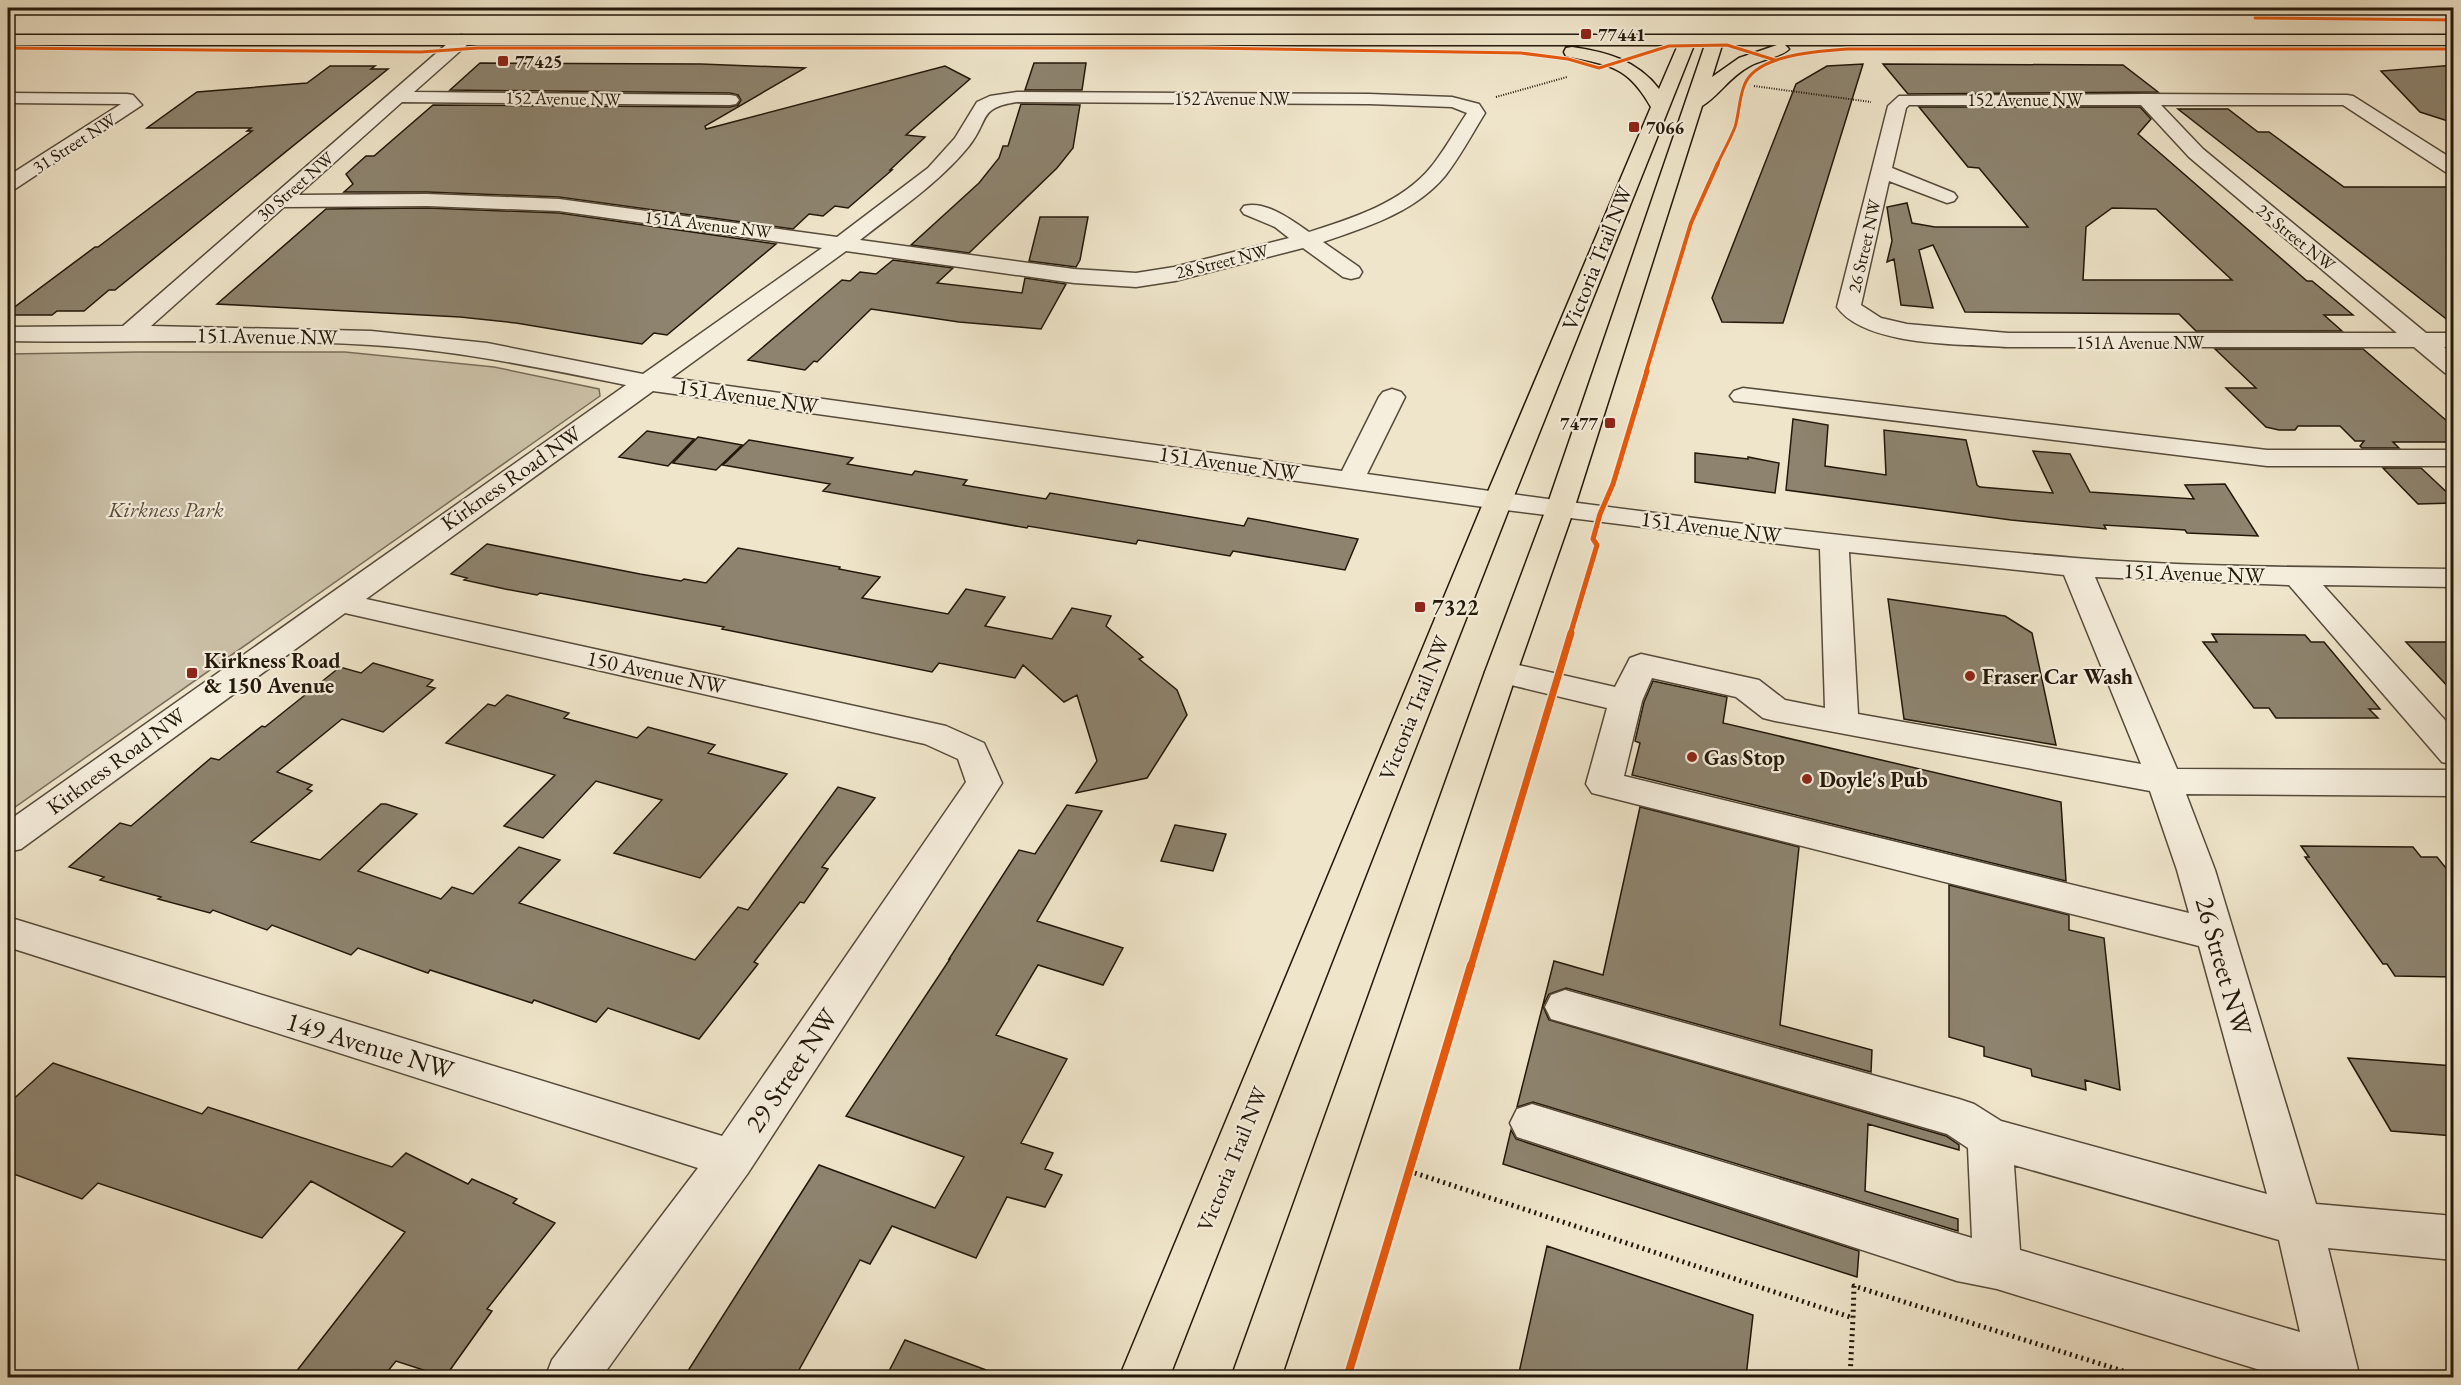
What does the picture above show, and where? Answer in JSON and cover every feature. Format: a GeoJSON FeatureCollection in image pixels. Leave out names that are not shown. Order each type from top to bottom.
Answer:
{"type":"FeatureCollection","features":[{"type":"Feature","properties":{"kind":"main road"},"geometry":{"type":"LineString","coordinates":[[8,40],[2454,40]]}},
{"type":"Feature","properties":{"kind":"main road"},"geometry":{"type":"LineString","coordinates":[[1475,40],[1577,53],[1643,78],[1653,90],[1659,105]]}},
{"type":"Feature","properties":{"kind":"main road","name":"Victoria Trail NW"},"geometry":{"type":"LineString","coordinates":[[1144,1377],[1659,105],[1688,40]]}},
{"type":"Feature","properties":{"kind":"main road","name":"Victoria Trail NW"},"geometry":{"type":"LineString","coordinates":[[1256,1377],[1501,672],[1560,509],[1715,40]]}},
{"type":"Feature","properties":{"kind":"main road"},"geometry":{"type":"LineString","coordinates":[[1692,109],[1723,74],[1757,55],[1803,45],[1860,40]]}},
{"type":"Feature","properties":{"kind":"street","name":"30 Street NW"},"geometry":{"type":"LineString","coordinates":[[129,333],[462,40]]}},
{"type":"Feature","properties":{"kind":"street","name":"152 Avenue NW"},"geometry":{"type":"LineString","coordinates":[[396,97],[730,100]]}},
{"type":"Feature","properties":{"kind":"street","name":"152 Avenue NW"},"geometry":{"type":"LineString","coordinates":[[996,100],[1023,97],[1315,98],[1437,101],[1467,105]]}},
{"type":"Feature","properties":{"kind":"street","name":"31 Street NW"},"geometry":{"type":"LineString","coordinates":[[8,98],[127,99],[133,105],[8,185]]}},
{"type":"Feature","properties":{"kind":"street","name":"152 Avenue NW"},"geometry":{"type":"LineString","coordinates":[[1901,103],[2145,99],[2347,100],[2454,169]]}},
{"type":"Feature","properties":{"kind":"street","name":"25 Street NW"},"geometry":{"type":"LineString","coordinates":[[2145,99],[2196,153],[2454,368]]}},
{"type":"Feature","properties":{"kind":"street","name":"Kirkness Road NW"},"geometry":{"type":"LineString","coordinates":[[8,838],[844,242],[935,172],[963,141],[978,111],[996,100]]}},
{"type":"Feature","properties":{"kind":"street","name":"26 Street NW"},"geometry":{"type":"LineString","coordinates":[[1861,317],[1849,307],[1881,171],[1901,103]]}},
{"type":"Feature","properties":{"kind":"street","name":"28 Street NW"},"geometry":{"type":"LineString","coordinates":[[1136,280],[1164,276],[1307,240],[1370,219],[1423,187],[1448,158],[1476,113],[1467,105]]}},
{"type":"Feature","properties":{"kind":"street","name":"26 Street NW"},"geometry":{"type":"LineString","coordinates":[[1881,171],[1947,197]]}},
{"type":"Feature","properties":{"kind":"street","name":"151A Avenue NW"},"geometry":{"type":"LineString","coordinates":[[277,201],[428,200],[559,205],[844,242],[1074,276],[1136,280]]}},
{"type":"Feature","properties":{"kind":"street","name":"28 Street NW"},"geometry":{"type":"LineString","coordinates":[[1251,210],[1282,223],[1351,272]]}},
{"type":"Feature","properties":{"kind":"street","name":"151A Avenue NW"},"geometry":{"type":"LineString","coordinates":[[1861,317],[1876,324],[1896,328],[2008,340],[2454,340]]}},
{"type":"Feature","properties":{"kind":"street","name":"151 Avenue NW"},"geometry":{"type":"LineString","coordinates":[[8,334],[129,333],[371,338],[487,350],[646,382],[1498,501],[1834,542],[2076,567],[2298,576],[2454,578]]}},
{"type":"Feature","properties":{"kind":"street"},"geometry":{"type":"LineString","coordinates":[[1743,396],[2267,458],[2454,458]]}},
{"type":"Feature","properties":{"kind":"street"},"geometry":{"type":"LineString","coordinates":[[1352,480],[1392,397]]}},
{"type":"Feature","properties":{"kind":"street"},"geometry":{"type":"LineString","coordinates":[[1834,542],[1842,722]]}},
{"type":"Feature","properties":{"kind":"street","name":"26 Street NW"},"geometry":{"type":"LineString","coordinates":[[2076,567],[2165,781],[2196,870],[2299,1224],[2334,1372]]}},
{"type":"Feature","properties":{"kind":"street"},"geometry":{"type":"LineString","coordinates":[[2298,576],[2454,753]]}},
{"type":"Feature","properties":{"kind":"street","name":"150 Avenue NW"},"geometry":{"type":"LineString","coordinates":[[337,602],[934,734],[972,752]]}},
{"type":"Feature","properties":{"kind":"street"},"geometry":{"type":"LineString","coordinates":[[2215,935],[1604,784],[1625,701],[1641,665],[1747,688],[1775,710],[2165,781],[2454,783]]}},
{"type":"Feature","properties":{"kind":"street"},"geometry":{"type":"LineString","coordinates":[[1501,672],[1625,701]]}},
{"type":"Feature","properties":{"kind":"street","name":"29 Street NW"},"geometry":{"type":"LineString","coordinates":[[570,1377],[732,1159],[984,783],[972,752]]}},
{"type":"Feature","properties":{"kind":"street","name":"149 Avenue NW"},"geometry":{"type":"LineString","coordinates":[[8,932],[732,1159]]}},
{"type":"Feature","properties":{"kind":"street"},"geometry":{"type":"LineString","coordinates":[[1565,1006],[1959,1118],[1990,1138],[2299,1224],[2454,1238]]}},
{"type":"Feature","properties":{"kind":"street"},"geometry":{"type":"LineString","coordinates":[[1532,1123],[1957,1258],[1997,1266],[2334,1372]]}},
{"type":"Feature","properties":{"kind":"street"},"geometry":{"type":"LineString","coordinates":[[1990,1138],[1997,1266]]}},
{"type":"Feature","properties":{"kind":"path"},"geometry":{"type":"LineString","coordinates":[[1744,84],[1756,70],[1775,60],[1757,55]]}},
{"type":"Feature","properties":{"kind":"path"},"geometry":{"type":"LineString","coordinates":[[1467,105],[1607,65]]}},
{"type":"Feature","properties":{"kind":"path"},"geometry":{"type":"LineString","coordinates":[[1744,84],[1901,103]]}},
{"type":"Feature","properties":{"kind":"path"},"geometry":{"type":"LineString","coordinates":[[1406,1182],[1413,1160]]}},
{"type":"Feature","properties":{"kind":"path"},"geometry":{"type":"LineString","coordinates":[[1409,1171],[1853,1318]]}},
{"type":"Feature","properties":{"kind":"path"},"geometry":{"type":"LineString","coordinates":[[1850,1377],[1854,1286],[2145,1377]]}},
{"type":"Feature","properties":{"kind":"green space","name":"Kirkness Park"},"geometry":{"type":"Polygon","coordinates":[[[345,352],[494,367],[599,389],[600,396],[8,812],[8,354],[345,352]]]}},
{"type":"Feature","properties":{"kind":"building"},"geometry":{"type":"Polygon","coordinates":[[[480,63],[701,64],[805,68],[705,126],[706,129],[945,66],[970,79],[906,135],[925,137],[890,170],[892,170],[848,208],[835,206],[823,216],[809,214],[793,229],[559,197],[427,192],[344,192],[353,184],[346,174],[366,156],[374,156],[433,105],[730,107],[738,105],[741,100],[738,95],[730,93],[450,90],[480,63]]]}},
{"type":"Feature","properties":{"kind":"building"},"geometry":{"type":"Polygon","coordinates":[[[1034,63],[1086,63],[1082,90],[1025,90],[1034,63]]]}},
{"type":"Feature","properties":{"kind":"building"},"geometry":{"type":"Polygon","coordinates":[[[1863,64],[1783,323],[1722,322],[1712,298],[1796,84],[1827,66],[1863,64]]]}},
{"type":"Feature","properties":{"kind":"building"},"geometry":{"type":"Polygon","coordinates":[[[1883,64],[2123,65],[2158,92],[1908,94],[1883,64]]]}},
{"type":"Feature","properties":{"kind":"building"},"geometry":{"type":"Polygon","coordinates":[[[2454,65],[2454,123],[2420,112],[2381,71],[2454,65]]]}},
{"type":"Feature","properties":{"kind":"building"},"geometry":{"type":"Polygon","coordinates":[[[330,66],[375,66],[371,69],[388,69],[115,290],[109,290],[84,311],[57,311],[52,315],[8,315],[8,312],[252,131],[247,131],[251,128],[147,128],[197,92],[307,83],[330,66]]]}},
{"type":"Feature","properties":{"kind":"building"},"geometry":{"type":"Polygon","coordinates":[[[1021,104],[1080,105],[1073,148],[1057,168],[969,253],[911,245],[979,183],[999,158],[1003,146],[1008,146],[1021,104]]]}},
{"type":"Feature","properties":{"kind":"building"},"geometry":{"type":"Polygon","coordinates":[[[1919,107],[2140,107],[2151,119],[2138,134],[2307,281],[2312,281],[2353,315],[2324,315],[2342,331],[2196,331],[2179,314],[1965,312],[1933,245],[1919,250],[1933,308],[1901,305],[1894,259],[1887,262],[1892,241],[1887,207],[1907,203],[1912,223],[1935,227],[2028,227],[1979,168],[1968,167],[1919,107]],[[2112,208],[2086,227],[2083,280],[2232,280],[2156,209],[2112,208]]]}},
{"type":"Feature","properties":{"kind":"building"},"geometry":{"type":"Polygon","coordinates":[[[2178,109],[2228,109],[2258,132],[2269,132],[2344,187],[2454,187],[2454,325],[2178,109]]]}},
{"type":"Feature","properties":{"kind":"building"},"geometry":{"type":"Polygon","coordinates":[[[427,208],[559,213],[776,244],[667,335],[654,333],[642,344],[516,323],[460,317],[217,304],[326,209],[427,208]]]}},
{"type":"Feature","properties":{"kind":"building"},"geometry":{"type":"Polygon","coordinates":[[[1040,217],[1088,217],[1080,260],[1076,267],[1029,261],[1040,217]]]}},
{"type":"Feature","properties":{"kind":"building"},"geometry":{"type":"Polygon","coordinates":[[[893,260],[953,268],[937,283],[1022,293],[1025,278],[1066,284],[1041,329],[959,322],[871,309],[817,362],[814,361],[805,370],[748,360],[842,280],[850,281],[860,272],[876,274],[893,260]]]}},
{"type":"Feature","properties":{"kind":"building"},"geometry":{"type":"Polygon","coordinates":[[[2215,349],[2363,349],[2454,427],[2454,442],[2393,442],[2399,448],[2362,448],[2360,446],[2364,441],[2355,441],[2340,426],[2298,426],[2295,430],[2266,427],[2226,388],[2256,388],[2215,349]]]}},
{"type":"Feature","properties":{"kind":"building"},"geometry":{"type":"Polygon","coordinates":[[[1793,419],[1828,425],[1825,466],[1886,475],[1884,430],[1966,440],[1977,485],[1980,487],[2053,493],[2033,451],[2070,454],[2090,492],[2194,499],[2185,485],[2225,484],[2258,536],[2187,533],[2185,530],[2104,525],[2106,529],[2011,520],[1786,490],[1793,419]]]}},
{"type":"Feature","properties":{"kind":"building"},"geometry":{"type":"Polygon","coordinates":[[[647,431],[694,439],[668,466],[619,457],[647,431]]]}},
{"type":"Feature","properties":{"kind":"building"},"geometry":{"type":"Polygon","coordinates":[[[698,437],[742,445],[716,470],[673,463],[698,437]]]}},
{"type":"Feature","properties":{"kind":"building"},"geometry":{"type":"Polygon","coordinates":[[[749,440],[853,458],[847,464],[912,475],[915,471],[967,480],[963,485],[1046,499],[1050,493],[1244,526],[1248,518],[1358,539],[1345,570],[1233,551],[1230,556],[1138,540],[1136,544],[1028,526],[1027,528],[823,491],[830,484],[723,465],[749,440]]]}},
{"type":"Feature","properties":{"kind":"building"},"geometry":{"type":"Polygon","coordinates":[[[1695,453],[1748,459],[1748,457],[1779,463],[1775,493],[1695,482],[1695,453]]]}},
{"type":"Feature","properties":{"kind":"building"},"geometry":{"type":"Polygon","coordinates":[[[2383,468],[2421,468],[2454,499],[2454,503],[2418,504],[2383,468]]]}},
{"type":"Feature","properties":{"kind":"building"},"geometry":{"type":"Polygon","coordinates":[[[487,544],[640,574],[706,583],[738,548],[880,577],[862,598],[948,614],[966,589],[1005,597],[985,626],[1052,639],[1072,608],[1111,616],[1106,626],[1143,657],[1139,659],[1177,690],[1187,715],[1147,778],[1076,793],[1097,761],[1077,695],[1064,702],[1023,665],[1015,678],[939,663],[932,672],[722,629],[724,627],[540,593],[537,595],[505,589],[464,580],[467,578],[451,574],[487,544]]]}},
{"type":"Feature","properties":{"kind":"building","name":"Fraser Car Wash"},"geometry":{"type":"Polygon","coordinates":[[[1888,599],[2005,616],[2032,633],[2056,745],[1904,719],[1888,599]]]}},
{"type":"Feature","properties":{"kind":"building"},"geometry":{"type":"Polygon","coordinates":[[[2212,634],[2305,635],[2311,642],[2324,642],[2380,709],[2369,709],[2378,718],[2276,718],[2269,708],[2254,708],[2203,642],[2217,642],[2212,634]]]}},
{"type":"Feature","properties":{"kind":"building"},"geometry":{"type":"Polygon","coordinates":[[[2406,642],[2454,642],[2454,693],[2406,642]]]}},
{"type":"Feature","properties":{"kind":"building"},"geometry":{"type":"Polygon","coordinates":[[[373,663],[433,680],[427,686],[435,688],[383,732],[342,719],[277,772],[312,785],[307,789],[312,791],[251,842],[320,860],[381,804],[386,804],[417,814],[358,871],[441,899],[452,887],[473,894],[519,847],[560,860],[519,903],[695,960],[738,907],[748,910],[838,787],[875,798],[822,867],[828,869],[804,903],[800,902],[754,962],[758,964],[699,1039],[608,1008],[596,1022],[534,1000],[532,1003],[430,970],[428,973],[358,948],[351,955],[272,925],[267,930],[213,910],[210,913],[158,899],[161,897],[100,880],[104,877],[69,867],[120,823],[131,826],[211,758],[219,760],[262,726],[265,727],[340,667],[361,673],[373,663]]]}},
{"type":"Feature","properties":{"kind":"building"},"geometry":{"type":"Polygon","coordinates":[[[1653,681],[1727,697],[1723,723],[2061,802],[2066,881],[1632,775],[1640,743],[1635,741],[1644,702],[1653,681]]]}},
{"type":"Feature","properties":{"kind":"building"},"geometry":{"type":"Polygon","coordinates":[[[507,695],[569,713],[564,718],[637,738],[648,727],[715,745],[708,753],[787,774],[700,878],[614,853],[662,800],[596,781],[543,838],[504,826],[555,775],[446,743],[488,704],[495,706],[507,695]]]}},
{"type":"Feature","properties":{"kind":"building"},"geometry":{"type":"Polygon","coordinates":[[[1067,805],[1102,811],[1037,921],[1123,948],[1103,985],[1038,965],[996,1035],[1067,1059],[1021,1143],[1053,1153],[1045,1169],[1062,1175],[1045,1207],[1007,1197],[976,1258],[892,1226],[870,1264],[860,1260],[795,1377],[684,1377],[819,1165],[935,1208],[964,1157],[846,1116],[1019,850],[1035,854],[1067,805]]]}},
{"type":"Feature","properties":{"kind":"building"},"geometry":{"type":"Polygon","coordinates":[[[1640,807],[1799,847],[1780,1025],[1872,1050],[1871,1072],[1566,988],[1549,994],[1543,1006],[1549,1020],[1946,1136],[1959,1145],[1959,1150],[1868,1124],[1865,1191],[1958,1219],[1958,1231],[1533,1102],[1517,1107],[1554,961],[1603,975],[1640,807]]]}},
{"type":"Feature","properties":{"kind":"building"},"geometry":{"type":"Polygon","coordinates":[[[1175,825],[1226,834],[1213,871],[1161,861],[1175,825]]]}},
{"type":"Feature","properties":{"kind":"building"},"geometry":{"type":"Polygon","coordinates":[[[2301,846],[2413,847],[2421,857],[2437,857],[2454,878],[2454,977],[2395,976],[2387,964],[2383,964],[2305,857],[2309,857],[2301,846]]]}},
{"type":"Feature","properties":{"kind":"building"},"geometry":{"type":"Polygon","coordinates":[[[1949,885],[2069,915],[2069,930],[2104,938],[2120,1090],[2085,1080],[2086,1090],[2032,1076],[2031,1069],[1984,1056],[1984,1047],[1949,1037],[1949,885]]]}},
{"type":"Feature","properties":{"kind":"building"},"geometry":{"type":"Polygon","coordinates":[[[2348,1058],[2454,1066],[2454,1136],[2391,1131],[2348,1058]]]}},
{"type":"Feature","properties":{"kind":"building"},"geometry":{"type":"Polygon","coordinates":[[[53,1063],[202,1114],[208,1107],[392,1167],[406,1153],[468,1184],[472,1179],[517,1199],[513,1203],[555,1223],[487,1309],[492,1311],[445,1377],[396,1361],[383,1377],[292,1377],[405,1232],[311,1181],[262,1238],[98,1183],[82,1199],[8,1172],[8,1104],[53,1063]]]}},
{"type":"Feature","properties":{"kind":"building"},"geometry":{"type":"Polygon","coordinates":[[[1511,1130],[1516,1139],[1859,1251],[1857,1277],[1503,1164],[1511,1130]]]}},
{"type":"Feature","properties":{"kind":"building"},"geometry":{"type":"Polygon","coordinates":[[[1547,1246],[1753,1315],[1746,1377],[1518,1377],[1547,1246]]]}},
{"type":"Feature","properties":{"kind":"building"},"geometry":{"type":"Polygon","coordinates":[[[905,1340],[997,1374],[996,1377],[886,1377],[905,1340]]]}},
{"type":"Feature","properties":{"kind":"cycle path"},"geometry":{"type":"LineString","coordinates":[[2255,18],[2454,20]]}},
{"type":"Feature","properties":{"kind":"cycle path"},"geometry":{"type":"LineString","coordinates":[[8,48],[421,52],[478,48],[1202,48],[1521,53],[1568,59],[1599,68],[1669,46],[1727,45],[1775,60]]}},
{"type":"Feature","properties":{"kind":"cycle path"},"geometry":{"type":"LineString","coordinates":[[1347,1378],[1597,545],[1593,539],[1600,514],[1613,484],[1691,223],[1735,126],[1744,84],[1757,70],[1775,60],[1818,51],[1848,49],[2454,49]]}},
{"type":"Feature","properties":{"kind":"place","name":"77441"},"geometry":{"type":"Point","coordinates":[1586,34]}},
{"type":"Feature","properties":{"kind":"place","name":"77425"},"geometry":{"type":"Point","coordinates":[503,61]}},
{"type":"Feature","properties":{"kind":"place","name":"7066"},"geometry":{"type":"Point","coordinates":[1634,127]}},
{"type":"Feature","properties":{"kind":"place","name":"7477"},"geometry":{"type":"Point","coordinates":[1610,423]}},
{"type":"Feature","properties":{"kind":"place","name":"7322"},"geometry":{"type":"Point","coordinates":[1420,607]}},
{"type":"Feature","properties":{"kind":"place","name":"Kirkness Road & 150 Avenue"},"geometry":{"type":"Point","coordinates":[192,673]}},
{"type":"Feature","properties":{"kind":"place","name":"Fraser Car Wash"},"geometry":{"type":"Point","coordinates":[1970,676]}},
{"type":"Feature","properties":{"kind":"place","name":"Gas Stop"},"geometry":{"type":"Point","coordinates":[1692,757]}},
{"type":"Feature","properties":{"kind":"place","name":"Doyle's Pub"},"geometry":{"type":"Point","coordinates":[1807,779]}}]}
